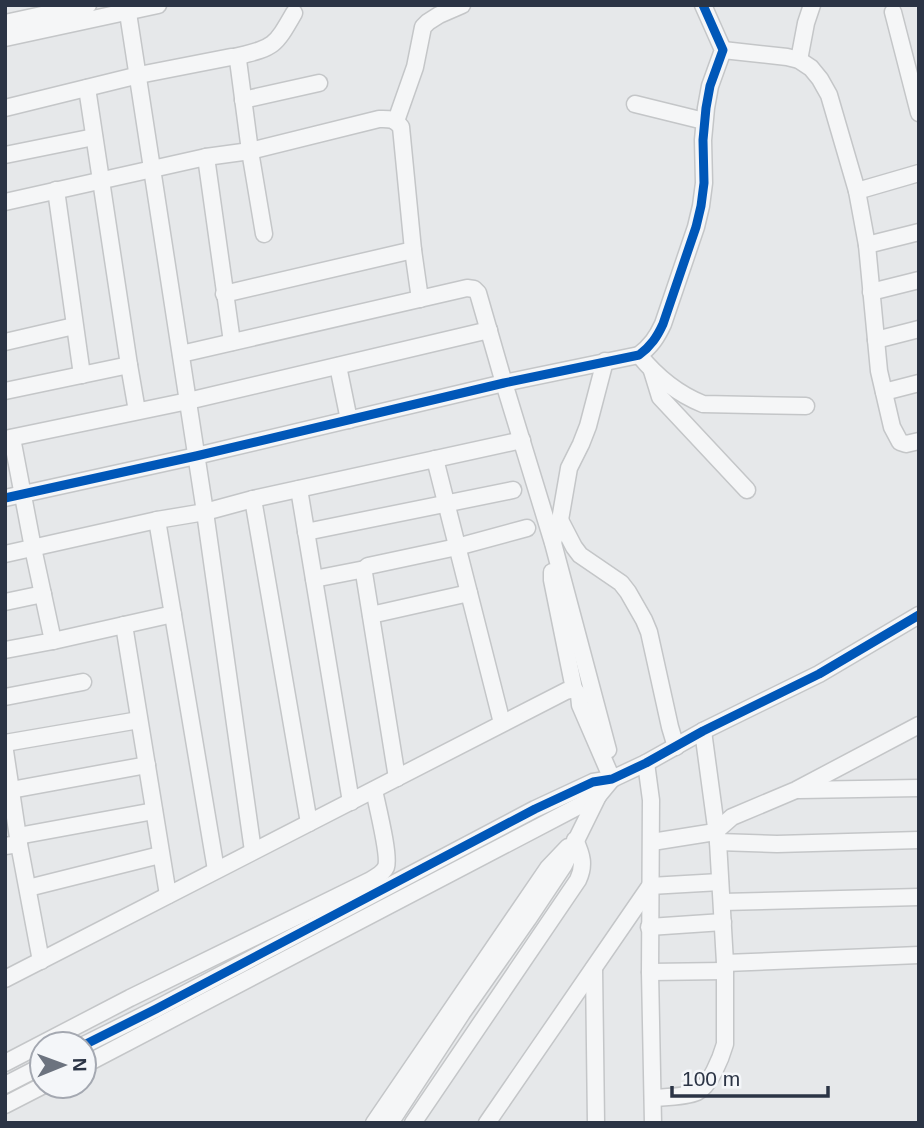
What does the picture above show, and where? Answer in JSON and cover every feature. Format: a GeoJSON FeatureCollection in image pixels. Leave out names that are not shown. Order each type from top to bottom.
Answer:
{"type":"FeatureCollection","features":[{"type":"Feature","properties":{"kind":"street"},"geometry":{"type":"LineString","coordinates":[[5,23],[89,5]]}},
{"type":"Feature","properties":{"kind":"street"},"geometry":{"type":"LineString","coordinates":[[5,38],[158,5]]}},
{"type":"Feature","properties":{"kind":"street"},"geometry":{"type":"LineString","coordinates":[[396,121],[415,67],[423,27],[439,15],[463,5]]}},
{"type":"Feature","properties":{"kind":"street"},"geometry":{"type":"LineString","coordinates":[[5,498],[504,383],[639,355],[650,347],[657,337],[701,206],[704,183],[704,121],[710,86],[723,50],[703,5]]}},
{"type":"Feature","properties":{"kind":"street"},"geometry":{"type":"LineString","coordinates":[[711,22],[720,5]]}},
{"type":"Feature","properties":{"kind":"street"},"geometry":{"type":"LineString","coordinates":[[799,61],[806,23],[813,5]]}},
{"type":"Feature","properties":{"kind":"street"},"geometry":{"type":"LineString","coordinates":[[893,12],[919,113]]}},
{"type":"Feature","properties":{"kind":"street"},"geometry":{"type":"LineString","coordinates":[[128,13],[205,512],[253,852]]}},
{"type":"Feature","properties":{"kind":"street"},"geometry":{"type":"LineString","coordinates":[[5,108],[139,75],[235,57],[273,46],[294,13]]}},
{"type":"Feature","properties":{"kind":"street"},"geometry":{"type":"LineString","coordinates":[[723,50],[787,57],[799,61],[811,68],[829,95],[857,191],[867,245],[878,371],[892,427],[900,442],[906,444],[919,441]]}},
{"type":"Feature","properties":{"kind":"street"},"geometry":{"type":"LineString","coordinates":[[235,57],[239,61],[264,234]]}},
{"type":"Feature","properties":{"kind":"street"},"geometry":{"type":"LineString","coordinates":[[243,100],[319,83]]}},
{"type":"Feature","properties":{"kind":"street"},"geometry":{"type":"LineString","coordinates":[[88,88],[137,411]]}},
{"type":"Feature","properties":{"kind":"street"},"geometry":{"type":"LineString","coordinates":[[635,104],[704,121]]}},
{"type":"Feature","properties":{"kind":"street"},"geometry":{"type":"LineString","coordinates":[[5,202],[206,157],[250,151],[390,118],[401,127],[420,299]]}},
{"type":"Feature","properties":{"kind":"street"},"geometry":{"type":"LineString","coordinates":[[5,155],[94,137]]}},
{"type":"Feature","properties":{"kind":"street"},"geometry":{"type":"LineString","coordinates":[[206,157],[232,342]]}},
{"type":"Feature","properties":{"kind":"street"},"geometry":{"type":"LineString","coordinates":[[857,191],[919,173]]}},
{"type":"Feature","properties":{"kind":"street"},"geometry":{"type":"LineString","coordinates":[[56,190],[82,375]]}},
{"type":"Feature","properties":{"kind":"street"},"geometry":{"type":"LineString","coordinates":[[867,245],[919,232]]}},
{"type":"Feature","properties":{"kind":"street"},"geometry":{"type":"LineString","coordinates":[[225,294],[413,250]]}},
{"type":"Feature","properties":{"kind":"street"},"geometry":{"type":"LineString","coordinates":[[871,292],[919,280]]}},
{"type":"Feature","properties":{"kind":"street"},"geometry":{"type":"LineString","coordinates":[[181,354],[467,288],[474,289],[478,293],[552,542],[608,750]]}},
{"type":"Feature","properties":{"kind":"street"},"geometry":{"type":"LineString","coordinates":[[5,342],[74,326]]}},
{"type":"Feature","properties":{"kind":"street"},"geometry":{"type":"LineString","coordinates":[[53,640],[8,438],[188,401],[489,330]]}},
{"type":"Feature","properties":{"kind":"street"},"geometry":{"type":"LineString","coordinates":[[876,340],[919,330]]}},
{"type":"Feature","properties":{"kind":"street"},"geometry":{"type":"LineString","coordinates":[[639,355],[652,371],[703,404],[806,406]]}},
{"type":"Feature","properties":{"kind":"street"},"geometry":{"type":"LineString","coordinates":[[606,361],[588,426],[569,468],[560,520],[552,542],[552,580],[574,689],[579,695],[580,705],[612,779]]}},
{"type":"Feature","properties":{"kind":"street"},"geometry":{"type":"LineString","coordinates":[[5,391],[129,365]]}},
{"type":"Feature","properties":{"kind":"street"},"geometry":{"type":"LineString","coordinates":[[338,366],[349,420]]}},
{"type":"Feature","properties":{"kind":"street"},"geometry":{"type":"LineString","coordinates":[[652,371],[660,397],[747,490]]}},
{"type":"Feature","properties":{"kind":"street"},"geometry":{"type":"LineString","coordinates":[[884,392],[919,383]]}},
{"type":"Feature","properties":{"kind":"street"},"geometry":{"type":"LineString","coordinates":[[5,554],[522,440]]}},
{"type":"Feature","properties":{"kind":"street"},"geometry":{"type":"LineString","coordinates":[[435,459],[502,723]]}},
{"type":"Feature","properties":{"kind":"street"},"geometry":{"type":"LineString","coordinates":[[299,489],[351,802]]}},
{"type":"Feature","properties":{"kind":"street"},"geometry":{"type":"LineString","coordinates":[[306,532],[513,490]]}},
{"type":"Feature","properties":{"kind":"street"},"geometry":{"type":"LineString","coordinates":[[253,499],[309,823]]}},
{"type":"Feature","properties":{"kind":"street"},"geometry":{"type":"LineString","coordinates":[[157,520],[216,870]]}},
{"type":"Feature","properties":{"kind":"street"},"geometry":{"type":"LineString","coordinates":[[560,520],[580,555],[621,583],[645,620],[676,747]]}},
{"type":"Feature","properties":{"kind":"street"},"geometry":{"type":"LineString","coordinates":[[314,579],[457,547],[527,528]]}},
{"type":"Feature","properties":{"kind":"street"},"geometry":{"type":"LineString","coordinates":[[365,569],[397,778]]}},
{"type":"Feature","properties":{"kind":"street"},"geometry":{"type":"LineString","coordinates":[[370,615],[469,593]]}},
{"type":"Feature","properties":{"kind":"street"},"geometry":{"type":"LineString","coordinates":[[5,602],[43,594]]}},
{"type":"Feature","properties":{"kind":"street"},"geometry":{"type":"LineString","coordinates":[[5,650],[173,614]]}},
{"type":"Feature","properties":{"kind":"street"},"geometry":{"type":"LineString","coordinates":[[98,1057],[612,779],[819,674],[919,615]]}},
{"type":"Feature","properties":{"kind":"street"},"geometry":{"type":"LineString","coordinates":[[124,625],[168,895]]}},
{"type":"Feature","properties":{"kind":"street"},"geometry":{"type":"LineString","coordinates":[[5,697],[83,682]]}},
{"type":"Feature","properties":{"kind":"street"},"geometry":{"type":"LineString","coordinates":[[5,979],[502,723],[574,689]]}},
{"type":"Feature","properties":{"kind":"street"},"geometry":{"type":"LineString","coordinates":[[5,743],[139,719]]}},
{"type":"Feature","properties":{"kind":"street"},"geometry":{"type":"LineString","coordinates":[[716,837],[732,817],[796,790],[919,725]]}},
{"type":"Feature","properties":{"kind":"street"},"geometry":{"type":"LineString","coordinates":[[653,1098],[693,1094],[705,1086],[725,1044],[722,902],[703,731]]}},
{"type":"Feature","properties":{"kind":"street"},"geometry":{"type":"LineString","coordinates":[[5,751],[11,790],[14,842],[28,888],[41,961]]}},
{"type":"Feature","properties":{"kind":"street"},"geometry":{"type":"LineString","coordinates":[[646,763],[651,800],[652,842],[649,927],[653,1123]]}},
{"type":"Feature","properties":{"kind":"street"},"geometry":{"type":"LineString","coordinates":[[11,790],[147,765]]}},
{"type":"Feature","properties":{"kind":"street"},"geometry":{"type":"LineString","coordinates":[[796,790],[919,788]]}},
{"type":"Feature","properties":{"kind":"street"},"geometry":{"type":"LineString","coordinates":[[390,1123],[564,865],[592,812],[596,789]]}},
{"type":"Feature","properties":{"kind":"street"},"geometry":{"type":"LineString","coordinates":[[98,1038],[535,809],[596,789]]}},
{"type":"Feature","properties":{"kind":"street"},"geometry":{"type":"LineString","coordinates":[[374,790],[386,850],[386,867],[395,883]]}},
{"type":"Feature","properties":{"kind":"street"},"geometry":{"type":"LineString","coordinates":[[14,842],[154,811]]}},
{"type":"Feature","properties":{"kind":"street"},"geometry":{"type":"LineString","coordinates":[[652,842],[716,837],[777,844],[919,840]]}},
{"type":"Feature","properties":{"kind":"street"},"geometry":{"type":"LineString","coordinates":[[374,1123],[548,868],[575,840]]}},
{"type":"Feature","properties":{"kind":"street"},"geometry":{"type":"LineString","coordinates":[[413,1123],[578,880],[583,857],[575,840]]}},
{"type":"Feature","properties":{"kind":"street"},"geometry":{"type":"LineString","coordinates":[[28,888],[160,855]]}},
{"type":"Feature","properties":{"kind":"street"},"geometry":{"type":"LineString","coordinates":[[5,1063],[130,998],[369,881],[386,867]]}},
{"type":"Feature","properties":{"kind":"street"},"geometry":{"type":"LineString","coordinates":[[650,886],[720,882]]}},
{"type":"Feature","properties":{"kind":"street"},"geometry":{"type":"LineString","coordinates":[[487,1123],[650,886]]}},
{"type":"Feature","properties":{"kind":"street"},"geometry":{"type":"LineString","coordinates":[[722,902],[919,897]]}},
{"type":"Feature","properties":{"kind":"street"},"geometry":{"type":"LineString","coordinates":[[649,927],[723,922]]}},
{"type":"Feature","properties":{"kind":"street"},"geometry":{"type":"LineString","coordinates":[[650,972],[919,955]]}},
{"type":"Feature","properties":{"kind":"street"},"geometry":{"type":"LineString","coordinates":[[594,968],[596,1123]]}},
{"type":"Feature","properties":{"kind":"street"},"geometry":{"type":"LineString","coordinates":[[5,1085],[28,1073]]}},
{"type":"Feature","properties":{"kind":"street"},"geometry":{"type":"LineString","coordinates":[[5,1105],[28,1093]]}},
{"type":"Feature","properties":{"kind":"cycle path"},"geometry":{"type":"LineString","coordinates":[[5,498],[504,383],[639,355],[653,341],[663,324],[701,206],[706,108],[710,86],[723,50],[703,5]]}},
{"type":"Feature","properties":{"kind":"cycle path"},"geometry":{"type":"LineString","coordinates":[[98,1038],[535,809],[593,782],[612,779],[646,763],[703,731],[819,674],[919,615]]}}]}
